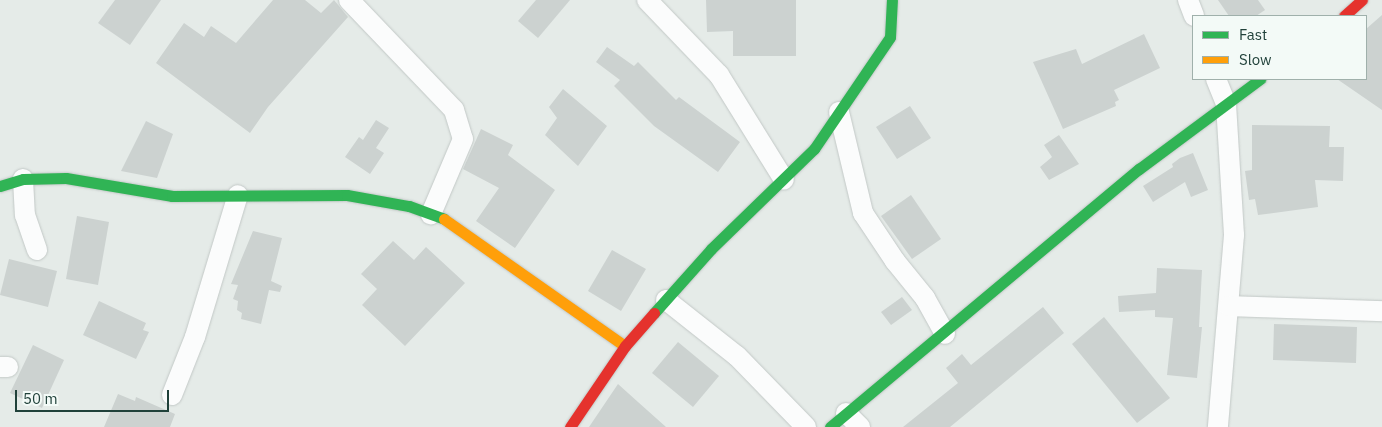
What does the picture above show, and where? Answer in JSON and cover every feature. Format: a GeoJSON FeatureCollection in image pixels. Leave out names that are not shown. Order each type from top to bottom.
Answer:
{"type":"FeatureCollection","features":[{"type":"Feature","properties":{"kind":"street"},"geometry":{"type":"LineString","coordinates":[[350,0],[454,110],[463,139],[431,214]]}},
{"type":"Feature","properties":{"kind":"street"},"geometry":{"type":"LineString","coordinates":[[647,0],[718,75],[784,180]]}},
{"type":"Feature","properties":{"kind":"street"},"geometry":{"type":"LineString","coordinates":[[570,427],[625,346],[711,248],[784,180],[814,149],[890,37],[892,0]]}},
{"type":"Feature","properties":{"kind":"street"},"geometry":{"type":"LineString","coordinates":[[1188,0],[1194,15]]}},
{"type":"Feature","properties":{"kind":"street"},"geometry":{"type":"LineString","coordinates":[[1345,15],[1362,0]]}},
{"type":"Feature","properties":{"kind":"street"},"geometry":{"type":"LineString","coordinates":[[1216,80],[1226,104],[1234,236],[1218,427]]}},
{"type":"Feature","properties":{"kind":"street"},"geometry":{"type":"LineString","coordinates":[[830,427],[853,420],[945,334],[1139,169],[1259,80]]}},
{"type":"Feature","properties":{"kind":"street"},"geometry":{"type":"LineString","coordinates":[[839,112],[863,213],[895,261],[925,298],[945,334]]}},
{"type":"Feature","properties":{"kind":"street"},"geometry":{"type":"LineString","coordinates":[[1,184],[23,179],[66,178],[172,196],[346,195],[408,206],[449,221],[625,346]]}},
{"type":"Feature","properties":{"kind":"street"},"geometry":{"type":"LineString","coordinates":[[23,179],[25,216],[37,250]]}},
{"type":"Feature","properties":{"kind":"street"},"geometry":{"type":"LineString","coordinates":[[172,395],[196,337],[238,195]]}},
{"type":"Feature","properties":{"kind":"street"},"geometry":{"type":"LineString","coordinates":[[666,300],[737,356],[806,427]]}},
{"type":"Feature","properties":{"kind":"street"},"geometry":{"type":"LineString","coordinates":[[1229,306],[1382,311]]}},
{"type":"Feature","properties":{"kind":"building"},"geometry":{"type":"Polygon","coordinates":[[[115,0],[161,0],[130,45],[98,23],[115,0]]]}},
{"type":"Feature","properties":{"kind":"building"},"geometry":{"type":"Polygon","coordinates":[[[273,0],[305,0],[321,13],[334,0],[348,17],[268,107],[250,133],[156,63],[184,23],[204,37],[211,26],[236,43],[273,0]]]}},
{"type":"Feature","properties":{"kind":"building"},"geometry":{"type":"Polygon","coordinates":[[[536,0],[570,0],[538,38],[518,21],[536,0]]]}},
{"type":"Feature","properties":{"kind":"building"},"geometry":{"type":"Polygon","coordinates":[[[706,0],[796,0],[796,56],[733,56],[733,31],[707,32],[706,0]]]}},
{"type":"Feature","properties":{"kind":"building"},"geometry":{"type":"Polygon","coordinates":[[[1218,0],[1258,0],[1265,10],[1258,15],[1228,15],[1218,0]]]}},
{"type":"Feature","properties":{"kind":"building"},"geometry":{"type":"Polygon","coordinates":[[[1382,15],[1382,110],[1338,80],[1367,80],[1367,28],[1382,15]]]}},
{"type":"Feature","properties":{"kind":"building"},"geometry":{"type":"Polygon","coordinates":[[[1144,34],[1160,68],[1114,90],[1119,100],[1115,102],[1116,106],[1063,129],[1033,62],[1076,49],[1082,64],[1144,34]]]}},
{"type":"Feature","properties":{"kind":"building"},"geometry":{"type":"Polygon","coordinates":[[[607,47],[634,66],[638,62],[676,100],[679,97],[740,142],[718,172],[654,126],[614,86],[620,80],[596,62],[607,47]]]}},
{"type":"Feature","properties":{"kind":"building"},"geometry":{"type":"Polygon","coordinates":[[[563,89],[607,126],[578,166],[545,135],[557,118],[549,107],[563,89]]]}},
{"type":"Feature","properties":{"kind":"building"},"geometry":{"type":"Polygon","coordinates":[[[910,106],[931,138],[897,159],[876,127],[910,106]]]}},
{"type":"Feature","properties":{"kind":"building"},"geometry":{"type":"Polygon","coordinates":[[[376,120],[389,128],[376,148],[384,153],[370,174],[345,157],[359,137],[363,140],[376,120]]]}},
{"type":"Feature","properties":{"kind":"building"},"geometry":{"type":"Polygon","coordinates":[[[146,121],[173,134],[157,178],[121,171],[146,121]]]}},
{"type":"Feature","properties":{"kind":"building"},"geometry":{"type":"Polygon","coordinates":[[[1252,125],[1330,126],[1329,147],[1344,147],[1343,181],[1315,180],[1318,207],[1258,215],[1255,199],[1249,200],[1245,171],[1252,170],[1252,125]]]}},
{"type":"Feature","properties":{"kind":"building"},"geometry":{"type":"Polygon","coordinates":[[[481,129],[513,145],[508,155],[555,190],[515,248],[476,221],[499,188],[463,169],[481,129]]]}},
{"type":"Feature","properties":{"kind":"building"},"geometry":{"type":"Polygon","coordinates":[[[1059,135],[1079,164],[1049,180],[1040,167],[1052,157],[1044,145],[1059,135]]]}},
{"type":"Feature","properties":{"kind":"building"},"geometry":{"type":"Polygon","coordinates":[[[1193,153],[1208,190],[1191,197],[1185,182],[1153,202],[1143,186],[1173,167],[1172,164],[1180,158],[1193,153]]]}},
{"type":"Feature","properties":{"kind":"building"},"geometry":{"type":"Polygon","coordinates":[[[911,195],[941,239],[912,259],[881,216],[911,195]]]}},
{"type":"Feature","properties":{"kind":"building"},"geometry":{"type":"Polygon","coordinates":[[[77,216],[109,222],[98,285],[66,279],[77,216]]]}},
{"type":"Feature","properties":{"kind":"building"},"geometry":{"type":"Polygon","coordinates":[[[253,231],[282,238],[271,281],[282,286],[280,292],[269,290],[261,324],[241,319],[242,313],[237,310],[238,301],[233,299],[238,285],[231,284],[253,231]]]}},
{"type":"Feature","properties":{"kind":"building"},"geometry":{"type":"Polygon","coordinates":[[[393,241],[414,260],[426,247],[465,283],[405,346],[362,305],[377,289],[361,274],[393,241]]]}},
{"type":"Feature","properties":{"kind":"building"},"geometry":{"type":"Polygon","coordinates":[[[612,250],[646,269],[621,311],[588,291],[612,250]]]}},
{"type":"Feature","properties":{"kind":"building"},"geometry":{"type":"Polygon","coordinates":[[[9,259],[57,271],[48,307],[0,295],[9,259]]]}},
{"type":"Feature","properties":{"kind":"building"},"geometry":{"type":"Polygon","coordinates":[[[1157,268],[1202,270],[1199,327],[1202,327],[1197,378],[1167,375],[1173,318],[1155,317],[1155,310],[1119,312],[1118,296],[1156,293],[1157,268]]]}},
{"type":"Feature","properties":{"kind":"building"},"geometry":{"type":"Polygon","coordinates":[[[902,297],[912,310],[891,325],[881,312],[902,297]]]}},
{"type":"Feature","properties":{"kind":"building"},"geometry":{"type":"Polygon","coordinates":[[[99,301],[146,323],[143,330],[149,332],[136,359],[83,335],[99,301]]]}},
{"type":"Feature","properties":{"kind":"building"},"geometry":{"type":"Polygon","coordinates":[[[1043,307],[1064,333],[950,427],[903,427],[958,383],[946,368],[962,354],[971,365],[1043,307]]]}},
{"type":"Feature","properties":{"kind":"building"},"geometry":{"type":"Polygon","coordinates":[[[1104,317],[1170,398],[1137,423],[1072,344],[1104,317]]]}},
{"type":"Feature","properties":{"kind":"building"},"geometry":{"type":"Polygon","coordinates":[[[1274,324],[1357,327],[1356,363],[1273,360],[1274,324]]]}},
{"type":"Feature","properties":{"kind":"building"},"geometry":{"type":"Polygon","coordinates":[[[678,342],[719,376],[693,407],[652,373],[678,342]]]}},
{"type":"Feature","properties":{"kind":"building"},"geometry":{"type":"Polygon","coordinates":[[[33,345],[64,360],[42,408],[10,393],[33,345]]]}},
{"type":"Feature","properties":{"kind":"building"},"geometry":{"type":"Polygon","coordinates":[[[618,384],[638,402],[666,427],[589,427],[618,384]]]}},
{"type":"Feature","properties":{"kind":"building"},"geometry":{"type":"Polygon","coordinates":[[[118,394],[135,401],[136,397],[175,414],[170,427],[104,427],[118,394]]]}},
{"type":"Feature","properties":{"kind":"traffic: fast"},"geometry":{"type":"LineString","coordinates":[[654,313],[711,249],[814,149],[890,37],[892,0]]}},
{"type":"Feature","properties":{"kind":"traffic: fast"},"geometry":{"type":"LineString","coordinates":[[830,427],[1139,169],[1259,80]]}},
{"type":"Feature","properties":{"kind":"traffic: fast"},"geometry":{"type":"LineString","coordinates":[[0,186],[23,179],[66,178],[172,196],[347,195],[409,206],[444,219]]}},
{"type":"Feature","properties":{"kind":"traffic: slow"},"geometry":{"type":"LineString","coordinates":[[444,219],[625,346]]}},
{"type":"Feature","properties":{"kind":"traffic: jam"},"geometry":{"type":"LineString","coordinates":[[1345,15],[1362,0]]}},
{"type":"Feature","properties":{"kind":"traffic: jam"},"geometry":{"type":"LineString","coordinates":[[570,427],[625,346],[654,313]]}}]}
